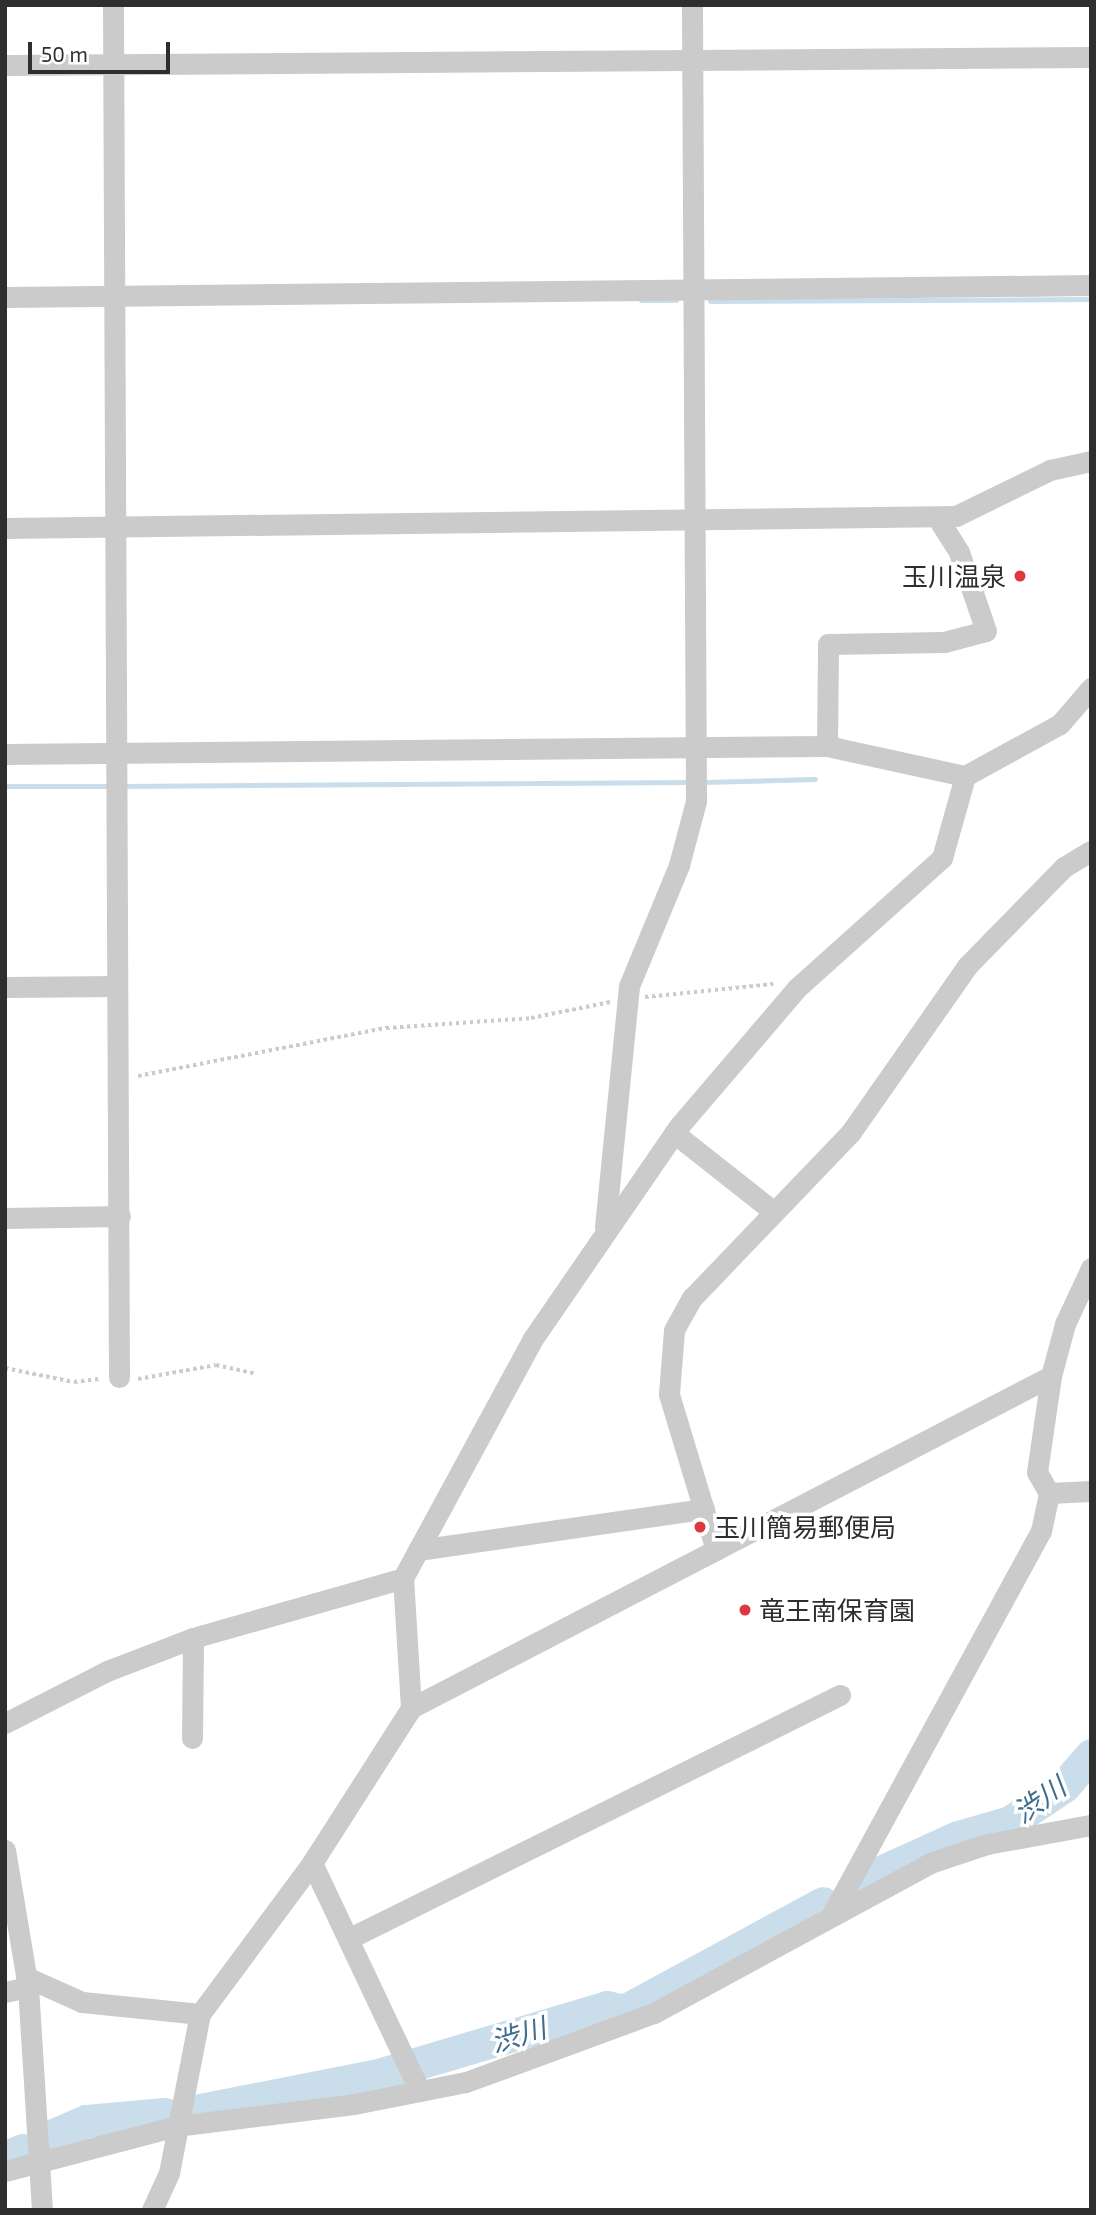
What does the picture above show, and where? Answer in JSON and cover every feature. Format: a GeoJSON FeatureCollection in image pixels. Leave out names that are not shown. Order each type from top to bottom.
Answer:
{"type":"FeatureCollection","features":[{"type":"Feature","properties":{"kind":"street"},"geometry":{"type":"LineString","coordinates":[[113,5],[110,296],[117,526],[119,1377]]}},
{"type":"Feature","properties":{"kind":"street"},"geometry":{"type":"LineString","coordinates":[[605,1229],[628,999],[635,960],[688,836],[697,748],[693,519],[692,5]]}},
{"type":"Feature","properties":{"kind":"street"},"geometry":{"type":"LineString","coordinates":[[5,65],[1091,57]]}},
{"type":"Feature","properties":{"kind":"street"},"geometry":{"type":"LineString","coordinates":[[5,297],[1091,285]]}},
{"type":"Feature","properties":{"kind":"street"},"geometry":{"type":"LineString","coordinates":[[5,528],[957,516],[1050,470],[1091,461]]}},
{"type":"Feature","properties":{"kind":"street"},"geometry":{"type":"LineString","coordinates":[[827,746],[828,644],[944,642],[986,631],[959,552],[937,517]]}},
{"type":"Feature","properties":{"kind":"street"},"geometry":{"type":"LineString","coordinates":[[5,754],[827,746],[965,776],[1060,724],[1091,688]]}},
{"type":"Feature","properties":{"kind":"street"},"geometry":{"type":"LineString","coordinates":[[411,1708],[403,1578],[532,1340],[605,1229],[674,1133],[797,988],[942,858],[965,776]]}},
{"type":"Feature","properties":{"kind":"street"},"geometry":{"type":"LineString","coordinates":[[716,1550],[668,1394],[674,1330],[692,1298],[851,1132],[968,965],[1064,867],[1091,851]]}},
{"type":"Feature","properties":{"kind":"street"},"geometry":{"type":"LineString","coordinates":[[5,987],[117,986]]}},
{"type":"Feature","properties":{"kind":"street"},"geometry":{"type":"LineString","coordinates":[[674,1133],[774,1212]]}},
{"type":"Feature","properties":{"kind":"street"},"geometry":{"type":"LineString","coordinates":[[5,1218],[120,1216]]}},
{"type":"Feature","properties":{"kind":"street"},"geometry":{"type":"LineString","coordinates":[[831,1916],[968,1660],[1018,1581],[1049,1493],[1037,1472],[1051,1376],[1065,1324],[1091,1268]]}},
{"type":"Feature","properties":{"kind":"street"},"geometry":{"type":"LineString","coordinates":[[152,2210],[169,2174],[176,2126],[200,2014],[312,1863],[411,1708],[1051,1376]]}},
{"type":"Feature","properties":{"kind":"street"},"geometry":{"type":"LineString","coordinates":[[1049,1493],[1091,1491]]}},
{"type":"Feature","properties":{"kind":"street"},"geometry":{"type":"LineString","coordinates":[[418,1549],[704,1508]]}},
{"type":"Feature","properties":{"kind":"street"},"geometry":{"type":"LineString","coordinates":[[5,1723],[107,1671],[193,1638],[403,1578]]}},
{"type":"Feature","properties":{"kind":"street"},"geometry":{"type":"LineString","coordinates":[[192,1738],[193,1638]]}},
{"type":"Feature","properties":{"kind":"street"},"geometry":{"type":"LineString","coordinates":[[349,1938],[840,1695]]}},
{"type":"Feature","properties":{"kind":"street"},"geometry":{"type":"LineString","coordinates":[[5,2171],[39,2158],[176,2126],[417,2086],[591,2040],[739,1970],[831,1916],[942,1859],[987,1844],[1091,1825]]}},
{"type":"Feature","properties":{"kind":"street"},"geometry":{"type":"LineString","coordinates":[[5,1850],[27,1982],[42,2210]]}},
{"type":"Feature","properties":{"kind":"street"},"geometry":{"type":"LineString","coordinates":[[312,1863],[417,2086]]}},
{"type":"Feature","properties":{"kind":"street"},"geometry":{"type":"LineString","coordinates":[[5,1992],[27,1982],[82,2002],[200,2014]]}},
{"type":"Feature","properties":{"kind":"path"},"geometry":{"type":"LineString","coordinates":[[118,1080],[386,1028],[531,1018],[628,999],[784,983],[797,988]]}},
{"type":"Feature","properties":{"kind":"waterway"},"geometry":{"type":"LineString","coordinates":[[710,301],[1091,299]]}},
{"type":"Feature","properties":{"kind":"waterway"},"geometry":{"type":"LineString","coordinates":[[641,300],[676,300]]}},
{"type":"Feature","properties":{"kind":"waterway"},"geometry":{"type":"LineString","coordinates":[[702,782],[815,779]]}},
{"type":"Feature","properties":{"kind":"waterway"},"geometry":{"type":"LineString","coordinates":[[122,786],[693,782]]}},
{"type":"Feature","properties":{"kind":"waterway"},"geometry":{"type":"LineString","coordinates":[[5,786],[112,786]]}},
{"type":"Feature","properties":{"kind":"waterway","name":"渋川"},"geometry":{"type":"LineString","coordinates":[[863,1880],[958,1837],[1010,1822],[1064,1786],[1091,1755]]}},
{"type":"Feature","properties":{"kind":"waterway","name":"渋川"},"geometry":{"type":"LineString","coordinates":[[190,2112],[378,2075],[607,2007],[624,2011],[823,1903]]}},
{"type":"Feature","properties":{"kind":"waterway","name":"渋川"},"geometry":{"type":"LineString","coordinates":[[49,2137],[86,2121],[165,2114]]}},
{"type":"Feature","properties":{"kind":"waterway","name":"渋川"},"geometry":{"type":"LineString","coordinates":[[5,2158],[22,2150]]}},
{"type":"Feature","properties":{"kind":"place","name":"玉川温泉"},"geometry":{"type":"Point","coordinates":[1020,576]}},
{"type":"Feature","properties":{"kind":"place","name":"玉川簡易郵便局"},"geometry":{"type":"Point","coordinates":[700,1527]}},
{"type":"Feature","properties":{"kind":"place","name":"竜王南保育園"},"geometry":{"type":"Point","coordinates":[745,1610]}}]}
